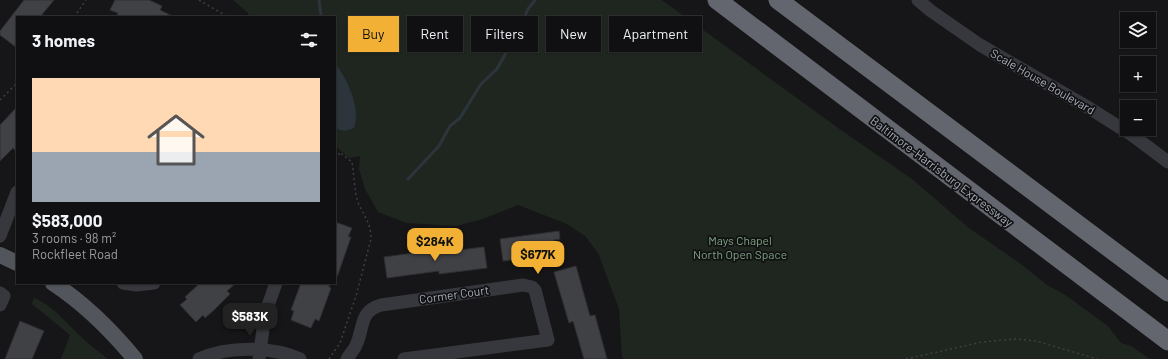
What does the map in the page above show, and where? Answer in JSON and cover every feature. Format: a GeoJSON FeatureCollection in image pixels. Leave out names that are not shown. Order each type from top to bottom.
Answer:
{"type":"FeatureCollection","features":[{"type":"Feature","properties":{"kind":"highway","name":"Baltimore-Harrisburg Expressway"},"geometry":{"type":"LineString","coordinates":[[717,0],[1168,341]]}},
{"type":"Feature","properties":{"kind":"highway"},"geometry":{"type":"LineString","coordinates":[[778,0],[1168,292]]}},
{"type":"Feature","properties":{"kind":"main road"},"geometry":{"type":"LineString","coordinates":[[0,255],[16,263]]}},
{"type":"Feature","properties":{"kind":"main road"},"geometry":{"type":"LineString","coordinates":[[54,284],[89,309],[112,332],[135,359]]}},
{"type":"Feature","properties":{"kind":"street","name":"Scale House Boulevard"},"geometry":{"type":"LineString","coordinates":[[918,0],[931,11],[980,45],[1089,108],[1132,135],[1168,162]]}},
{"type":"Feature","properties":{"kind":"street"},"geometry":{"type":"LineString","coordinates":[[0,236],[15,206]]}},
{"type":"Feature","properties":{"kind":"street"},"geometry":{"type":"LineString","coordinates":[[130,284],[145,284]]}},
{"type":"Feature","properties":{"kind":"street"},"geometry":{"type":"LineString","coordinates":[[260,354],[265,314],[276,284]]}},
{"type":"Feature","properties":{"kind":"street","name":"Cormer Court"},"geometry":{"type":"LineString","coordinates":[[352,357],[364,318],[368,311],[373,307],[523,285],[532,286],[535,290],[548,340],[404,359]]}},
{"type":"Feature","properties":{"kind":"street"},"geometry":{"type":"LineString","coordinates":[[0,293],[4,296],[0,305]]}},
{"type":"Feature","properties":{"kind":"street"},"geometry":{"type":"LineString","coordinates":[[199,359],[238,350],[260,354],[281,352],[300,359]]}},
{"type":"Feature","properties":{"kind":"path"},"geometry":{"type":"LineString","coordinates":[[75,16],[86,0]]}},
{"type":"Feature","properties":{"kind":"path"},"geometry":{"type":"LineString","coordinates":[[199,0],[226,16]]}},
{"type":"Feature","properties":{"kind":"path"},"geometry":{"type":"LineString","coordinates":[[0,100],[16,84]]}},
{"type":"Feature","properties":{"kind":"path"},"geometry":{"type":"LineString","coordinates":[[329,359],[340,343],[348,315],[356,296],[371,239],[369,222],[358,201],[352,162],[342,154],[341,156],[336,152]]}},
{"type":"Feature","properties":{"kind":"path"},"geometry":{"type":"LineString","coordinates":[[906,359],[982,342],[1016,339],[1036,341],[1097,359]]}},
{"type":"Feature","properties":{"kind":"green space","name":"Mays Chapel North Open Space"},"geometry":{"type":"Polygon","coordinates":[[[233,0],[662,0],[684,16],[609,16],[609,52],[702,52],[702,29],[841,130],[912,179],[969,228],[1021,264],[1047,285],[1067,296],[1108,326],[1121,343],[1131,346],[1150,359],[624,359],[622,357],[619,309],[598,253],[585,236],[567,224],[518,205],[483,219],[456,226],[407,223],[378,212],[365,189],[359,169],[360,156],[349,158],[336,147],[336,16],[246,16],[249,14],[233,0]]]}},
{"type":"Feature","properties":{"kind":"green space"},"geometry":{"type":"Polygon","coordinates":[[[34,298],[49,306],[82,338],[108,359],[61,359],[70,335],[32,304],[34,298]]]}},
{"type":"Feature","properties":{"kind":"shaded area"},"geometry":{"type":"Polygon","coordinates":[[[336,65],[352,94],[356,111],[354,128],[340,130],[336,128],[336,65]]]}},
{"type":"Feature","properties":{"kind":"building"},"geometry":{"type":"Polygon","coordinates":[[[24,0],[54,0],[41,16],[16,16],[16,47],[0,35],[0,31],[24,0]]]}},
{"type":"Feature","properties":{"kind":"building"},"geometry":{"type":"Polygon","coordinates":[[[115,0],[149,0],[162,6],[160,10],[172,16],[116,16],[118,13],[110,10],[115,0]]]}},
{"type":"Feature","properties":{"kind":"building"},"geometry":{"type":"Polygon","coordinates":[[[16,108],[16,152],[13,148],[0,161],[0,125],[16,108]]]}},
{"type":"Feature","properties":{"kind":"building"},"geometry":{"type":"Polygon","coordinates":[[[336,222],[352,228],[348,237],[351,237],[336,280],[336,222]]]}},
{"type":"Feature","properties":{"kind":"building"},"geometry":{"type":"Polygon","coordinates":[[[559,231],[560,239],[554,240],[556,254],[503,261],[500,239],[559,231]]]}},
{"type":"Feature","properties":{"kind":"building"},"geometry":{"type":"Polygon","coordinates":[[[484,247],[487,268],[439,274],[439,271],[387,278],[384,257],[436,250],[436,253],[484,247]]]}},
{"type":"Feature","properties":{"kind":"building"},"geometry":{"type":"Polygon","coordinates":[[[576,266],[590,316],[595,315],[607,359],[584,359],[573,321],[569,323],[554,272],[576,266]]]}},
{"type":"Feature","properties":{"kind":"building"},"geometry":{"type":"Polygon","coordinates":[[[199,284],[235,284],[227,291],[230,294],[214,310],[205,318],[203,315],[196,322],[180,305],[187,299],[185,297],[199,284]]]}},
{"type":"Feature","properties":{"kind":"building"},"geometry":{"type":"Polygon","coordinates":[[[301,284],[330,284],[329,287],[331,288],[319,321],[315,319],[311,328],[291,320],[294,311],[291,310],[301,284]]]}},
{"type":"Feature","properties":{"kind":"building"},"geometry":{"type":"Polygon","coordinates":[[[20,321],[44,331],[32,359],[5,359],[20,321]]]}},
{"type":"Feature","properties":{"kind":"waterway"},"geometry":{"type":"LineString","coordinates":[[319,0],[321,15]]}},
{"type":"Feature","properties":{"kind":"waterway"},"geometry":{"type":"LineString","coordinates":[[408,179],[439,146],[450,126],[460,118],[481,84],[497,69],[518,31],[528,9],[535,0]]}}]}
